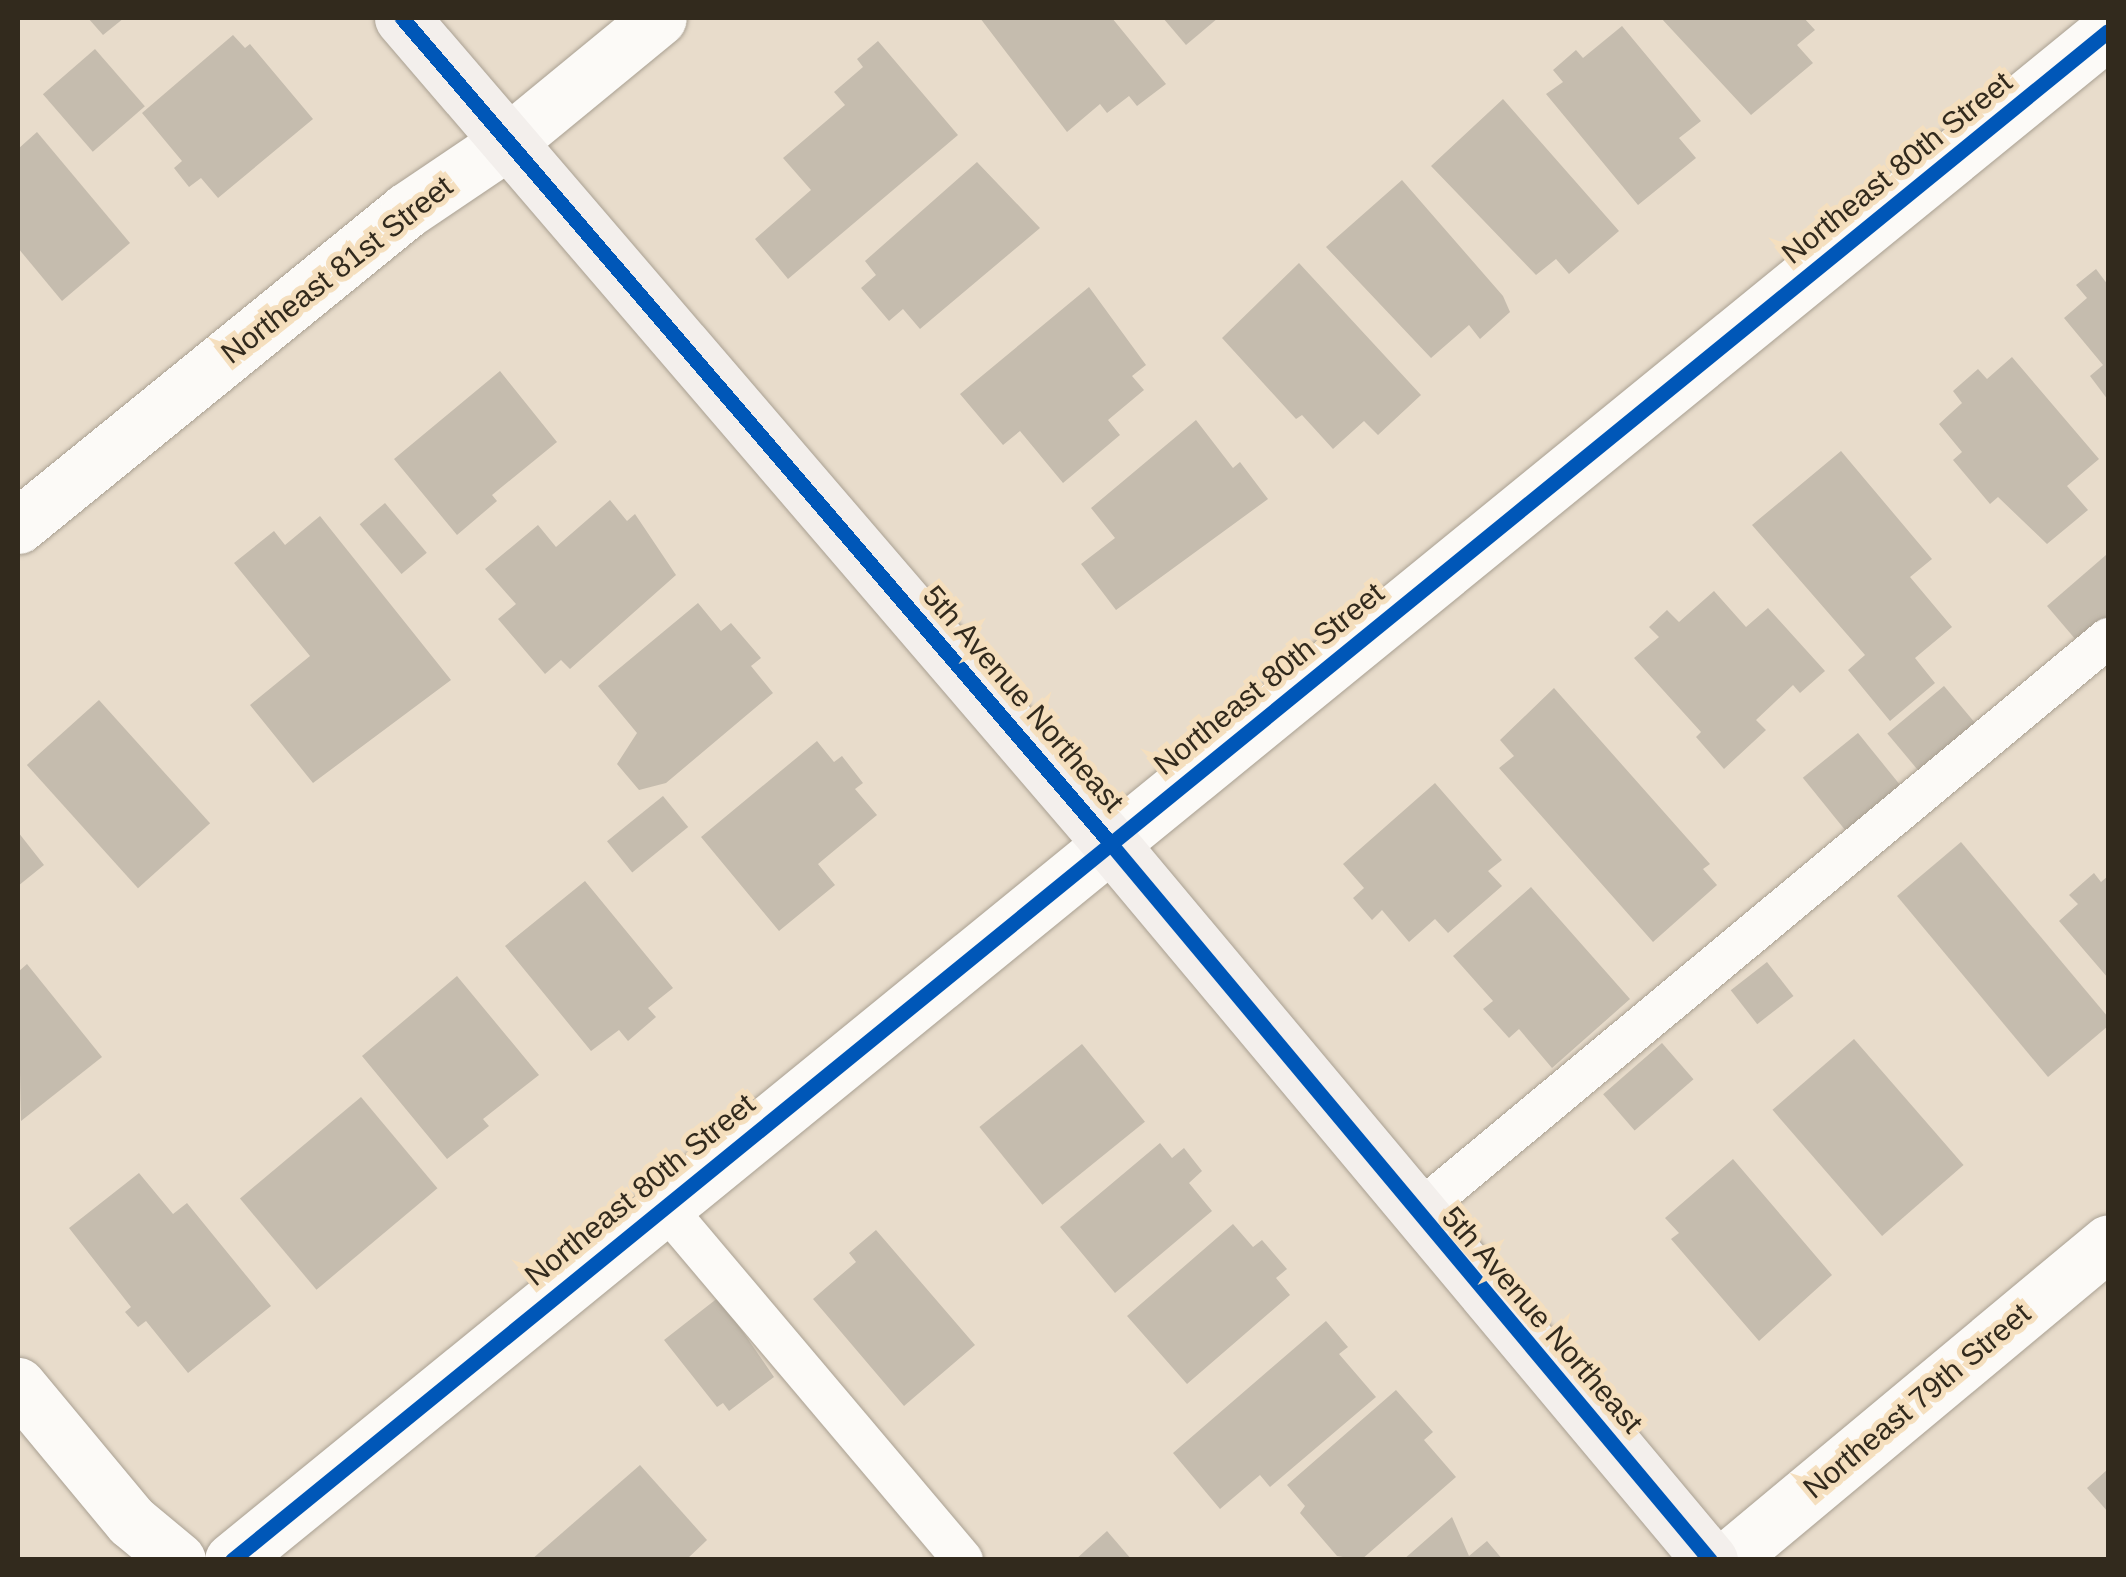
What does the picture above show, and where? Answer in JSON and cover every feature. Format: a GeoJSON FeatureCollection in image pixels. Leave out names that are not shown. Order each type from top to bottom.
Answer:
{"type":"FeatureCollection","features":[{"type":"Feature","properties":{"kind":"main road","name":"5th Avenue Northeast"},"geometry":{"type":"LineString","coordinates":[[402,18],[1110,843],[1415,1214],[1710,1560]]}},
{"type":"Feature","properties":{"kind":"street","name":"Northeast 81st Street"},"geometry":{"type":"LineString","coordinates":[[18,526],[407,210],[508,142],[660,18]]}},
{"type":"Feature","properties":{"kind":"street","name":"Northeast 80th Street"},"geometry":{"type":"LineString","coordinates":[[232,1560],[2108,31]]}},
{"type":"Feature","properties":{"kind":"street","name":"Northeast 79th Street"},"geometry":{"type":"LineString","coordinates":[[1726,1560],[2108,1242]]}},
{"type":"Feature","properties":{"kind":"street"},"geometry":{"type":"LineString","coordinates":[[18,1386],[131,1521],[178,1560]]}},
{"type":"Feature","properties":{"kind":"lane"},"geometry":{"type":"LineString","coordinates":[[1415,1214],[2108,638]]}},
{"type":"Feature","properties":{"kind":"lane"},"geometry":{"type":"LineString","coordinates":[[664,1206],[962,1560]]}},
{"type":"Feature","properties":{"kind":"building"},"geometry":{"type":"Polygon","coordinates":[[[88,18],[124,18],[103,35],[88,18]]]}},
{"type":"Feature","properties":{"kind":"building"},"geometry":{"type":"Polygon","coordinates":[[[980,18],[1112,18],[1166,84],[1137,106],[1129,96],[1107,113],[1100,104],[1067,132],[980,18]]]}},
{"type":"Feature","properties":{"kind":"building"},"geometry":{"type":"Polygon","coordinates":[[[1163,18],[1218,18],[1186,45],[1163,18]]]}},
{"type":"Feature","properties":{"kind":"building"},"geometry":{"type":"Polygon","coordinates":[[[1661,18],[1804,18],[1815,30],[1797,45],[1813,63],[1751,115],[1661,18]]]}},
{"type":"Feature","properties":{"kind":"building"},"geometry":{"type":"Polygon","coordinates":[[[1622,26],[1701,121],[1679,138],[1696,158],[1638,205],[1546,94],[1563,82],[1553,70],[1576,50],[1583,58],[1622,26]]]}},
{"type":"Feature","properties":{"kind":"building"},"geometry":{"type":"Polygon","coordinates":[[[233,35],[245,48],[250,44],[313,119],[218,198],[201,178],[189,187],[174,168],[182,161],[142,113],[233,35]]]}},
{"type":"Feature","properties":{"kind":"building"},"geometry":{"type":"Polygon","coordinates":[[[878,41],[958,135],[788,279],[755,239],[811,190],[783,158],[845,105],[834,92],[863,67],[857,59],[878,41]]]}},
{"type":"Feature","properties":{"kind":"building"},"geometry":{"type":"Polygon","coordinates":[[[95,49],[145,106],[93,152],[43,94],[95,49]]]}},
{"type":"Feature","properties":{"kind":"building"},"geometry":{"type":"Polygon","coordinates":[[[1503,99],[1619,231],[1569,274],[1556,259],[1536,275],[1431,166],[1503,99]]]}},
{"type":"Feature","properties":{"kind":"building"},"geometry":{"type":"Polygon","coordinates":[[[37,132],[130,243],[62,301],[18,248],[18,149],[37,132]]]}},
{"type":"Feature","properties":{"kind":"building"},"geometry":{"type":"Polygon","coordinates":[[[977,162],[1040,228],[920,329],[903,309],[889,321],[861,288],[876,275],[865,261],[977,162]]]}},
{"type":"Feature","properties":{"kind":"building"},"geometry":{"type":"Polygon","coordinates":[[[1402,180],[1503,296],[1510,312],[1480,339],[1469,325],[1431,358],[1326,247],[1402,180]]]}},
{"type":"Feature","properties":{"kind":"building"},"geometry":{"type":"Polygon","coordinates":[[[1299,263],[1421,395],[1378,435],[1364,421],[1333,449],[1302,415],[1296,419],[1222,338],[1299,263]]]}},
{"type":"Feature","properties":{"kind":"building"},"geometry":{"type":"Polygon","coordinates":[[[2096,269],[2108,285],[2108,400],[2090,376],[2103,365],[2064,318],[2087,298],[2076,285],[2096,269]]]}},
{"type":"Feature","properties":{"kind":"building"},"geometry":{"type":"Polygon","coordinates":[[[1089,287],[1146,365],[1132,376],[1144,390],[1108,420],[1120,435],[1063,483],[1020,431],[1003,445],[960,394],[1089,287]]]}},
{"type":"Feature","properties":{"kind":"building"},"geometry":{"type":"Polygon","coordinates":[[[2012,357],[2099,459],[2067,486],[2088,510],[2047,544],[1998,497],[1990,504],[1953,460],[1962,452],[1939,424],[1962,403],[1953,391],[1978,369],[1987,379],[2012,357]]]}},
{"type":"Feature","properties":{"kind":"building"},"geometry":{"type":"Polygon","coordinates":[[[500,371],[557,442],[492,495],[497,501],[457,535],[394,459],[500,371]]]}},
{"type":"Feature","properties":{"kind":"building"},"geometry":{"type":"Polygon","coordinates":[[[1196,420],[1233,468],[1240,462],[1268,499],[1116,610],[1081,564],[1115,538],[1091,508],[1196,420]]]}},
{"type":"Feature","properties":{"kind":"building"},"geometry":{"type":"Polygon","coordinates":[[[1841,451],[1932,559],[1910,577],[1952,627],[1915,658],[1935,683],[1890,721],[1848,670],[1865,655],[1752,525],[1841,451]]]}},
{"type":"Feature","properties":{"kind":"building"},"geometry":{"type":"Polygon","coordinates":[[[610,500],[627,521],[635,514],[676,575],[570,669],[561,660],[545,674],[498,619],[516,604],[485,569],[538,525],[556,547],[610,500]]]}},
{"type":"Feature","properties":{"kind":"building"},"geometry":{"type":"Polygon","coordinates":[[[385,503],[427,553],[402,574],[360,524],[385,503]]]}},
{"type":"Feature","properties":{"kind":"building"},"geometry":{"type":"Polygon","coordinates":[[[320,516],[451,680],[313,783],[250,705],[310,656],[234,563],[274,531],[285,545],[320,516]]]}},
{"type":"Feature","properties":{"kind":"building"},"geometry":{"type":"Polygon","coordinates":[[[2106,555],[2108,624],[2082,647],[2047,606],[2106,555]]]}},
{"type":"Feature","properties":{"kind":"building"},"geometry":{"type":"Polygon","coordinates":[[[1714,591],[1746,627],[1768,608],[1825,671],[1800,693],[1793,685],[1756,720],[1766,730],[1724,769],[1696,737],[1701,732],[1634,658],[1659,637],[1649,627],[1667,610],[1679,622],[1714,591]]]}},
{"type":"Feature","properties":{"kind":"building"},"geometry":{"type":"Polygon","coordinates":[[[698,603],[721,631],[731,623],[761,658],[751,666],[773,693],[666,783],[639,790],[617,764],[637,733],[598,686],[698,603]]]}},
{"type":"Feature","properties":{"kind":"building"},"geometry":{"type":"Polygon","coordinates":[[[1944,686],[1977,726],[1921,773],[1887,734],[1944,686]]]}},
{"type":"Feature","properties":{"kind":"building"},"geometry":{"type":"Polygon","coordinates":[[[1554,688],[1710,864],[1703,869],[1717,885],[1653,942],[1499,768],[1514,756],[1500,740],[1554,688]]]}},
{"type":"Feature","properties":{"kind":"building"},"geometry":{"type":"Polygon","coordinates":[[[99,700],[210,823],[138,888],[27,765],[99,700]]]}},
{"type":"Feature","properties":{"kind":"building"},"geometry":{"type":"Polygon","coordinates":[[[1858,733],[1903,789],[1848,834],[1803,778],[1858,733]]]}},
{"type":"Feature","properties":{"kind":"building"},"geometry":{"type":"Polygon","coordinates":[[[817,741],[834,762],[842,756],[863,783],[855,789],[877,815],[818,864],[835,885],[779,931],[701,837],[817,741]]]}},
{"type":"Feature","properties":{"kind":"building"},"geometry":{"type":"Polygon","coordinates":[[[1435,783],[1502,860],[1488,871],[1502,886],[1448,933],[1435,919],[1409,942],[1382,910],[1372,920],[1353,898],[1364,888],[1343,864],[1435,783]]]}},
{"type":"Feature","properties":{"kind":"building"},"geometry":{"type":"Polygon","coordinates":[[[663,796],[688,827],[632,872],[607,841],[663,796]]]}},
{"type":"Feature","properties":{"kind":"building"},"geometry":{"type":"Polygon","coordinates":[[[18,832],[44,865],[18,886],[18,832]]]}},
{"type":"Feature","properties":{"kind":"building"},"geometry":{"type":"Polygon","coordinates":[[[1961,842],[2108,1017],[2108,1026],[2048,1077],[1897,896],[1961,842]]]}},
{"type":"Feature","properties":{"kind":"building"},"geometry":{"type":"Polygon","coordinates":[[[2094,873],[2101,882],[2108,876],[2108,978],[2059,921],[2078,904],[2069,895],[2094,873]]]}},
{"type":"Feature","properties":{"kind":"building"},"geometry":{"type":"Polygon","coordinates":[[[585,881],[673,988],[648,1008],[656,1017],[628,1041],[619,1030],[591,1051],[505,946],[585,881]]]}},
{"type":"Feature","properties":{"kind":"building"},"geometry":{"type":"Polygon","coordinates":[[[1531,887],[1630,999],[1552,1068],[1519,1029],[1509,1038],[1483,1009],[1493,1001],[1453,956],[1531,887]]]}},
{"type":"Feature","properties":{"kind":"building"},"geometry":{"type":"Polygon","coordinates":[[[1767,962],[1793,996],[1757,1024],[1731,990],[1767,962]]]}},
{"type":"Feature","properties":{"kind":"building"},"geometry":{"type":"Polygon","coordinates":[[[27,964],[102,1057],[21,1121],[18,972],[27,964]]]}},
{"type":"Feature","properties":{"kind":"building"},"geometry":{"type":"Polygon","coordinates":[[[457,976],[539,1075],[483,1119],[489,1126],[447,1159],[362,1056],[457,976]]]}},
{"type":"Feature","properties":{"kind":"building"},"geometry":{"type":"Polygon","coordinates":[[[1854,1039],[1964,1165],[1882,1236],[1772,1110],[1854,1039]]]}},
{"type":"Feature","properties":{"kind":"building"},"geometry":{"type":"Polygon","coordinates":[[[1662,1043],[1693,1079],[1635,1130],[1603,1094],[1662,1043]]]}},
{"type":"Feature","properties":{"kind":"building"},"geometry":{"type":"Polygon","coordinates":[[[1082,1044],[1145,1122],[1042,1205],[979,1127],[1082,1044]]]}},
{"type":"Feature","properties":{"kind":"building"},"geometry":{"type":"Polygon","coordinates":[[[361,1097],[437,1188],[316,1290],[240,1199],[361,1097]]]}},
{"type":"Feature","properties":{"kind":"building"},"geometry":{"type":"Polygon","coordinates":[[[1160,1143],[1172,1158],[1184,1148],[1202,1171],[1189,1183],[1212,1211],[1115,1293],[1060,1227],[1160,1143]]]}},
{"type":"Feature","properties":{"kind":"building"},"geometry":{"type":"Polygon","coordinates":[[[1733,1159],[1832,1275],[1759,1341],[1671,1239],[1679,1233],[1665,1218],[1733,1159]]]}},
{"type":"Feature","properties":{"kind":"building"},"geometry":{"type":"Polygon","coordinates":[[[139,1173],[173,1214],[187,1203],[271,1306],[188,1373],[146,1321],[138,1327],[125,1312],[131,1307],[69,1228],[139,1173]]]}},
{"type":"Feature","properties":{"kind":"building"},"geometry":{"type":"Polygon","coordinates":[[[1233,1224],[1253,1247],[1262,1240],[1287,1269],[1276,1278],[1290,1295],[1187,1384],[1127,1316],[1233,1224]]]}},
{"type":"Feature","properties":{"kind":"building"},"geometry":{"type":"Polygon","coordinates":[[[876,1230],[975,1345],[904,1406],[813,1299],[856,1262],[849,1253],[876,1230]]]}},
{"type":"Feature","properties":{"kind":"building"},"geometry":{"type":"Polygon","coordinates":[[[719,1297],[774,1377],[729,1411],[723,1403],[717,1407],[664,1340],[719,1297]]]}},
{"type":"Feature","properties":{"kind":"building"},"geometry":{"type":"Polygon","coordinates":[[[1326,1321],[1348,1347],[1339,1354],[1376,1397],[1270,1487],[1260,1475],[1220,1509],[1173,1453],[1326,1321]]]}},
{"type":"Feature","properties":{"kind":"building"},"geometry":{"type":"Polygon","coordinates":[[[1396,1390],[1433,1432],[1424,1440],[1456,1477],[1361,1560],[1337,1556],[1300,1513],[1305,1506],[1287,1485],[1396,1390]]]}},
{"type":"Feature","properties":{"kind":"building"},"geometry":{"type":"Polygon","coordinates":[[[640,1465],[707,1540],[686,1560],[531,1560],[640,1465]]]}},
{"type":"Feature","properties":{"kind":"building"},"geometry":{"type":"Polygon","coordinates":[[[2108,1469],[2108,1512],[2087,1488],[2108,1469]]]}},
{"type":"Feature","properties":{"kind":"building"},"geometry":{"type":"Polygon","coordinates":[[[1452,1517],[1469,1556],[1487,1541],[1503,1560],[1403,1560],[1452,1517]]]}},
{"type":"Feature","properties":{"kind":"building"},"geometry":{"type":"Polygon","coordinates":[[[1107,1531],[1132,1560],[1075,1560],[1107,1531]]]}},
{"type":"Feature","properties":{"kind":"cycle path"},"geometry":{"type":"LineString","coordinates":[[402,18],[1110,843],[1710,1560]]}},
{"type":"Feature","properties":{"kind":"cycle path"},"geometry":{"type":"LineString","coordinates":[[232,1560],[2108,31]]}}]}
